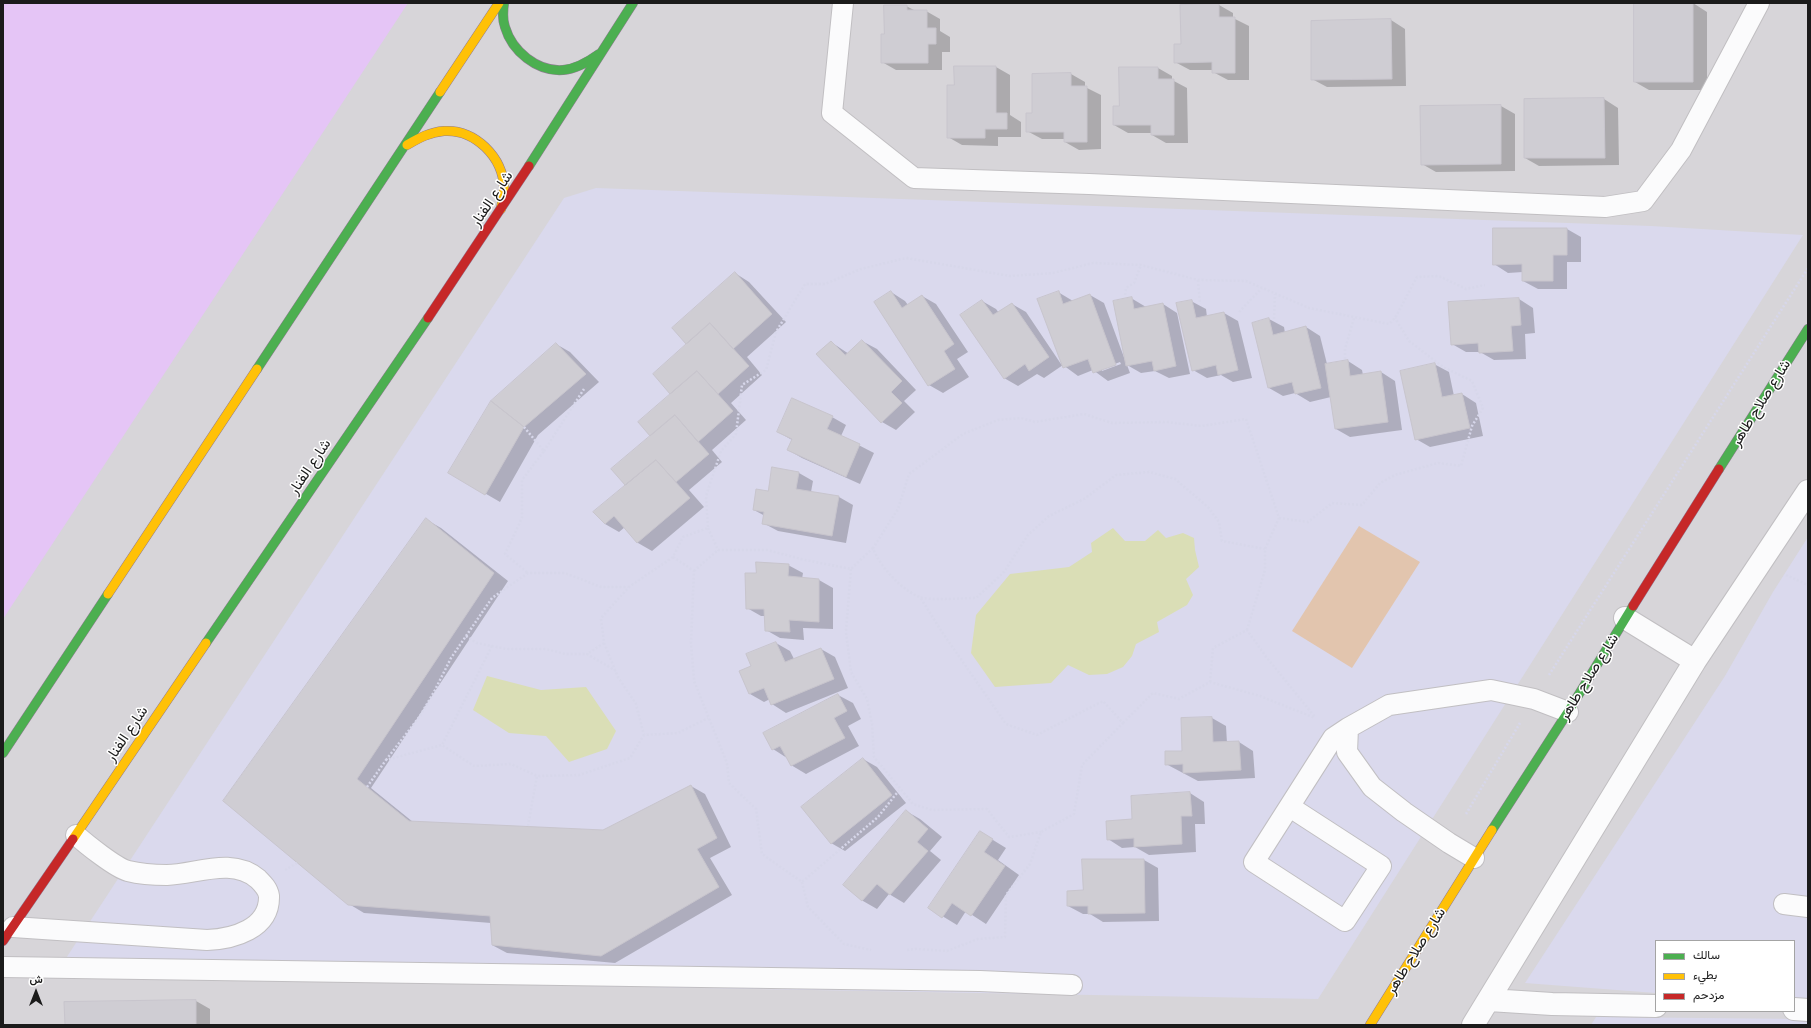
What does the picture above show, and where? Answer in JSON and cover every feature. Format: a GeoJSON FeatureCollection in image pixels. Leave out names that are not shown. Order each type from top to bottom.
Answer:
{"type":"FeatureCollection","features":[{"type":"Feature","properties":{"kind":"main road"},"geometry":{"type":"LineString","coordinates":[[3,753],[499,3]]}},
{"type":"Feature","properties":{"kind":"main road"},"geometry":{"type":"LineString","coordinates":[[504,3],[504,23],[508,38],[528,61],[542,67],[558,70],[588,63],[600,54]]}},
{"type":"Feature","properties":{"kind":"main road","name":"شارع الفنار"},"geometry":{"type":"LineString","coordinates":[[8,934],[500,212],[550,136],[633,3]]}},
{"type":"Feature","properties":{"kind":"main road"},"geometry":{"type":"LineString","coordinates":[[405,147],[418,137],[433,131],[449,130],[465,134],[479,141],[492,152],[500,165],[504,181],[505,196],[500,212]]}},
{"type":"Feature","properties":{"kind":"main road","name":"شارع صلاح طاهر"},"geometry":{"type":"LineString","coordinates":[[1370,1025],[1808,329]]}},
{"type":"Feature","properties":{"kind":"street"},"geometry":{"type":"LineString","coordinates":[[1473,1025],[1695,661],[1808,491]]}},
{"type":"Feature","properties":{"kind":"street"},"geometry":{"type":"LineString","coordinates":[[1625,618],[1695,661]]}},
{"type":"Feature","properties":{"kind":"street"},"geometry":{"type":"LineString","coordinates":[[1489,1000],[1552,1004],[1655,1006]]}},
{"type":"Feature","properties":{"kind":"street"},"geometry":{"type":"LineString","coordinates":[[1795,1010],[1808,1010]]}},
{"type":"Feature","properties":{"kind":"lane"},"geometry":{"type":"LineString","coordinates":[[843,3],[832,113],[914,178],[1089,184],[1605,208],[1643,201],[1676,157],[1759,3]]}},
{"type":"Feature","properties":{"kind":"lane"},"geometry":{"type":"LineString","coordinates":[[1290,807],[1380,866],[1345,921],[1254,862],[1333,738],[1389,705],[1491,690],[1534,699],[1568,712]]}},
{"type":"Feature","properties":{"kind":"lane"},"geometry":{"type":"LineString","coordinates":[[1348,728],[1347,752],[1372,787],[1449,843],[1474,858]]}},
{"type":"Feature","properties":{"kind":"lane"},"geometry":{"type":"LineString","coordinates":[[8,934],[207,940],[224,939],[251,929],[266,911],[269,902],[268,893],[264,884],[244,871],[236,868],[222,867],[166,875],[126,871],[91,848],[76,835]]}},
{"type":"Feature","properties":{"kind":"lane"},"geometry":{"type":"LineString","coordinates":[[1784,904],[1808,907]]}},
{"type":"Feature","properties":{"kind":"lane"},"geometry":{"type":"LineString","coordinates":[[3,967],[965,981],[1072,985]]}},
{"type":"Feature","properties":{"kind":"path"},"geometry":{"type":"LineString","coordinates":[[718,550],[708,528],[706,496],[721,451],[736,434],[742,385],[766,370],[776,332],[805,284],[825,284],[861,269],[906,258],[1010,276],[1053,273],[1093,263],[1141,265],[1198,280],[1246,282],[1309,308],[1389,324],[1395,318],[1417,277],[1439,276],[1466,289],[1485,285]]}},
{"type":"Feature","properties":{"kind":"path"},"geometry":{"type":"LineString","coordinates":[[1125,295],[1126,288],[1134,283],[1141,265]]}},
{"type":"Feature","properties":{"kind":"path"},"geometry":{"type":"LineString","coordinates":[[1449,843],[1534,699],[1808,268]]}},
{"type":"Feature","properties":{"kind":"path"},"geometry":{"type":"LineString","coordinates":[[1198,280],[1200,304]]}},
{"type":"Feature","properties":{"kind":"path"},"geometry":{"type":"LineString","coordinates":[[1239,312],[1262,288]]}},
{"type":"Feature","properties":{"kind":"path"},"geometry":{"type":"LineString","coordinates":[[1274,319],[1275,294]]}},
{"type":"Feature","properties":{"kind":"path"},"geometry":{"type":"LineString","coordinates":[[1345,359],[1345,349],[1354,318]]}},
{"type":"Feature","properties":{"kind":"path"},"geometry":{"type":"LineString","coordinates":[[1279,518],[1308,522],[1332,504],[1362,505],[1380,483],[1395,475],[1438,464],[1461,466],[1472,426],[1483,408],[1472,381],[1443,367],[1409,341],[1395,318]]}},
{"type":"Feature","properties":{"kind":"path"},"geometry":{"type":"LineString","coordinates":[[528,572],[505,554],[522,518],[522,480],[544,451],[584,389]]}},
{"type":"Feature","properties":{"kind":"path"},"geometry":{"type":"LineString","coordinates":[[1210,682],[1213,648],[1247,630],[1265,570],[1265,549],[1279,518],[1246,419],[1202,426],[1166,422],[1112,423],[1084,414],[1035,422],[1021,418],[998,420],[963,434],[908,474],[898,509],[873,548],[851,569],[846,632],[851,672],[867,699],[872,724],[874,757],[913,804],[932,810],[987,809],[1009,837],[1040,832],[1074,814],[1082,765],[1153,693],[1179,699],[1210,682],[1260,696],[1316,718],[1348,728]]}},
{"type":"Feature","properties":{"kind":"path"},"geometry":{"type":"LineString","coordinates":[[524,427],[544,451]]}},
{"type":"Feature","properties":{"kind":"path"},"geometry":{"type":"LineString","coordinates":[[920,597],[976,598],[1004,572],[1028,535],[1049,516],[1084,499],[1116,475],[1149,472],[1175,479],[1208,507],[1219,522],[1222,541],[1265,549]]}},
{"type":"Feature","properties":{"kind":"path"},"geometry":{"type":"LineString","coordinates":[[442,745],[474,766],[511,764],[537,776],[579,775],[630,758],[644,735],[636,704],[616,671],[604,643],[601,618],[629,587],[673,557],[684,538],[708,528]]}},
{"type":"Feature","properties":{"kind":"path"},"geometry":{"type":"LineString","coordinates":[[873,548],[877,558],[894,579],[920,597],[942,632],[1006,724],[1037,735],[1103,701],[1123,723]]}},
{"type":"Feature","properties":{"kind":"path"},"geometry":{"type":"LineString","coordinates":[[851,569],[805,560],[767,550],[718,550],[694,571],[691,643],[694,680],[727,763],[729,783],[756,809],[762,854],[802,882],[808,908],[844,944],[873,950]]}},
{"type":"Feature","properties":{"kind":"path"},"geometry":{"type":"LineString","coordinates":[[673,557],[694,571]]}},
{"type":"Feature","properties":{"kind":"path"},"geometry":{"type":"LineString","coordinates":[[367,787],[420,716],[436,690],[451,658],[492,598],[528,572],[565,572],[601,587],[629,587]]}},
{"type":"Feature","properties":{"kind":"path"},"geometry":{"type":"LineString","coordinates":[[1247,630],[1267,658],[1316,718]]}},
{"type":"Feature","properties":{"kind":"path"},"geometry":{"type":"LineString","coordinates":[[466,636],[477,643],[506,649],[546,649],[565,654],[586,654],[616,671]]}},
{"type":"Feature","properties":{"kind":"path"},"geometry":{"type":"LineString","coordinates":[[586,654],[604,643]]}},
{"type":"Feature","properties":{"kind":"path"},"geometry":{"type":"LineString","coordinates":[[386,760],[442,745],[492,646]]}},
{"type":"Feature","properties":{"kind":"path"},"geometry":{"type":"LineString","coordinates":[[644,735],[678,733],[708,718]]}},
{"type":"Feature","properties":{"kind":"path"},"geometry":{"type":"LineString","coordinates":[[528,826],[537,776]]}},
{"type":"Feature","properties":{"kind":"path"},"geometry":{"type":"LineString","coordinates":[[802,882],[878,817],[900,788]]}},
{"type":"Feature","properties":{"kind":"path"},"geometry":{"type":"LineString","coordinates":[[902,951],[916,949],[946,951],[978,939],[1005,936],[1006,895],[1030,864],[1040,832]]}},
{"type":"Feature","properties":{"kind":"shaded area"},"geometry":{"type":"Polygon","coordinates":[[[3,3],[1808,3],[1808,1025],[3,1025],[3,3]]]}},
{"type":"Feature","properties":{"kind":"shaded area"},"geometry":{"type":"Polygon","coordinates":[[[596,188],[1651,226],[1803,235],[1318,999],[80,977],[53,978],[564,198],[596,188]]]}},
{"type":"Feature","properties":{"kind":"shaded area"},"geometry":{"type":"Polygon","coordinates":[[[1359,526],[1420,562],[1352,668],[1292,631],[1359,526]]]}},
{"type":"Feature","properties":{"kind":"shaded area"},"geometry":{"type":"Polygon","coordinates":[[[1113,528],[1125,541],[1145,541],[1158,530],[1166,538],[1183,533],[1194,538],[1199,567],[1186,579],[1193,595],[1187,605],[1157,622],[1159,632],[1136,644],[1132,656],[1123,667],[1107,674],[1089,675],[1068,665],[1051,683],[995,687],[971,653],[976,615],[1010,574],[1069,567],[1092,552],[1091,543],[1113,528]]]}},
{"type":"Feature","properties":{"kind":"shaded area"},"geometry":{"type":"Polygon","coordinates":[[[1808,537],[1808,1004],[1795,1003],[1795,940],[1655,940],[1655,993],[1525,983],[1725,676],[1773,592],[1808,537]]]}},
{"type":"Feature","properties":{"kind":"shaded area"},"geometry":{"type":"Polygon","coordinates":[[[487,676],[541,690],[586,687],[616,731],[607,749],[569,762],[546,736],[509,733],[473,710],[487,676]]]}},
{"type":"Feature","properties":{"kind":"shaded area"},"geometry":{"type":"Polygon","coordinates":[[[1596,1017],[1808,1019],[1808,1025],[1591,1025],[1596,1017]]]}},
{"type":"Feature","properties":{"kind":"sand"},"geometry":{"type":"Polygon","coordinates":[[[3,3],[408,3],[3,619],[3,3]]]}},
{"type":"Feature","properties":{"kind":"building"},"geometry":{"type":"Polygon","coordinates":[[[1634,3],[1693,3],[1693,82],[1634,82],[1634,3]]]}},
{"type":"Feature","properties":{"kind":"building"},"geometry":{"type":"Polygon","coordinates":[[[1219,4],[1219,17],[1235,17],[1235,73],[1212,73],[1212,62],[1174,63],[1174,44],[1181,44],[1180,5],[1219,4]]]}},
{"type":"Feature","properties":{"kind":"building"},"geometry":{"type":"Polygon","coordinates":[[[884,5],[907,5],[907,10],[927,10],[927,28],[936,28],[936,44],[928,44],[928,63],[881,63],[881,34],[884,34],[884,5]]]}},
{"type":"Feature","properties":{"kind":"building"},"geometry":{"type":"Polygon","coordinates":[[[1391,19],[1392,79],[1311,80],[1311,21],[1391,19]]]}},
{"type":"Feature","properties":{"kind":"building"},"geometry":{"type":"Polygon","coordinates":[[[954,66],[996,66],[996,113],[1007,113],[1007,129],[985,129],[985,138],[947,138],[947,85],[954,85],[954,66]]]}},
{"type":"Feature","properties":{"kind":"building"},"geometry":{"type":"Polygon","coordinates":[[[1119,67],[1158,67],[1158,79],[1174,79],[1174,135],[1151,135],[1151,125],[1113,125],[1113,106],[1119,106],[1119,67]]]}},
{"type":"Feature","properties":{"kind":"building"},"geometry":{"type":"Polygon","coordinates":[[[1071,73],[1071,86],[1087,86],[1087,142],[1064,142],[1064,132],[1026,132],[1026,113],[1032,113],[1032,74],[1071,73]]]}},
{"type":"Feature","properties":{"kind":"building"},"geometry":{"type":"Polygon","coordinates":[[[1604,98],[1605,158],[1524,158],[1524,99],[1604,98]]]}},
{"type":"Feature","properties":{"kind":"building"},"geometry":{"type":"Polygon","coordinates":[[[1501,105],[1501,164],[1421,165],[1420,106],[1501,105]]]}},
{"type":"Feature","properties":{"kind":"building"},"geometry":{"type":"Polygon","coordinates":[[[1493,228],[1567,228],[1567,255],[1553,255],[1553,281],[1522,281],[1522,264],[1493,265],[1493,228]]]}},
{"type":"Feature","properties":{"kind":"building"},"geometry":{"type":"Polygon","coordinates":[[[735,272],[772,314],[733,349],[710,323],[686,344],[672,328],[735,272]]]}},
{"type":"Feature","properties":{"kind":"building"},"geometry":{"type":"Polygon","coordinates":[[[891,291],[902,308],[922,295],[954,344],[944,351],[955,369],[928,386],[874,302],[891,291]]]}},
{"type":"Feature","properties":{"kind":"building"},"geometry":{"type":"Polygon","coordinates":[[[1059,291],[1063,304],[1090,294],[1116,365],[1093,373],[1088,359],[1063,368],[1037,299],[1059,291]]]}},
{"type":"Feature","properties":{"kind":"building"},"geometry":{"type":"Polygon","coordinates":[[[1132,297],[1134,309],[1163,303],[1176,366],[1154,371],[1152,361],[1126,366],[1113,301],[1132,297]]]}},
{"type":"Feature","properties":{"kind":"building"},"geometry":{"type":"Polygon","coordinates":[[[1519,298],[1521,325],[1511,326],[1513,351],[1479,353],[1478,343],[1451,345],[1448,302],[1519,298]]]}},
{"type":"Feature","properties":{"kind":"building"},"geometry":{"type":"Polygon","coordinates":[[[982,300],[993,315],[1012,303],[1049,357],[1029,371],[1025,364],[1004,379],[960,315],[982,300]]]}},
{"type":"Feature","properties":{"kind":"building"},"geometry":{"type":"Polygon","coordinates":[[[1192,300],[1196,318],[1224,312],[1238,370],[1218,375],[1216,365],[1192,371],[1176,303],[1192,300]]]}},
{"type":"Feature","properties":{"kind":"building"},"geometry":{"type":"Polygon","coordinates":[[[1269,318],[1273,335],[1306,326],[1321,388],[1295,394],[1292,382],[1268,388],[1252,323],[1269,318]]]}},
{"type":"Feature","properties":{"kind":"building"},"geometry":{"type":"Polygon","coordinates":[[[710,323],[749,366],[718,394],[697,371],[670,394],[653,374],[710,323]]]}},
{"type":"Feature","properties":{"kind":"building"},"geometry":{"type":"Polygon","coordinates":[[[862,340],[902,381],[891,392],[902,403],[881,423],[816,354],[831,341],[845,355],[862,340]]]}},
{"type":"Feature","properties":{"kind":"building"},"geometry":{"type":"Polygon","coordinates":[[[556,343],[586,374],[524,427],[491,401],[556,343]]]}},
{"type":"Feature","properties":{"kind":"building"},"geometry":{"type":"Polygon","coordinates":[[[1348,360],[1350,376],[1381,371],[1388,422],[1335,429],[1325,364],[1348,360]]]}},
{"type":"Feature","properties":{"kind":"building"},"geometry":{"type":"Polygon","coordinates":[[[1435,363],[1442,397],[1462,393],[1470,428],[1415,440],[1400,371],[1435,363]]]}},
{"type":"Feature","properties":{"kind":"building"},"geometry":{"type":"Polygon","coordinates":[[[697,371],[733,411],[698,442],[675,415],[650,436],[638,422],[697,371]]]}},
{"type":"Feature","properties":{"kind":"building"},"geometry":{"type":"Polygon","coordinates":[[[792,398],[833,416],[827,429],[860,444],[846,477],[787,450],[792,439],[777,432],[792,398]]]}},
{"type":"Feature","properties":{"kind":"building"},"geometry":{"type":"Polygon","coordinates":[[[491,401],[524,427],[485,495],[448,473],[491,401]]]}},
{"type":"Feature","properties":{"kind":"building"},"geometry":{"type":"Polygon","coordinates":[[[675,415],[709,454],[676,482],[656,460],[625,485],[611,469],[675,415]]]}},
{"type":"Feature","properties":{"kind":"building"},"geometry":{"type":"Polygon","coordinates":[[[656,460],[690,498],[637,543],[614,516],[605,524],[593,512],[656,460]]]}},
{"type":"Feature","properties":{"kind":"building"},"geometry":{"type":"Polygon","coordinates":[[[772,467],[799,472],[796,489],[839,496],[832,536],[762,524],[764,512],[753,510],[756,489],[768,491],[772,467]]]}},
{"type":"Feature","properties":{"kind":"building"},"geometry":{"type":"Polygon","coordinates":[[[426,518],[494,573],[357,779],[409,821],[603,830],[691,785],[717,838],[697,849],[719,887],[601,956],[492,945],[490,916],[348,905],[223,801],[426,518]]]}},
{"type":"Feature","properties":{"kind":"building"},"geometry":{"type":"Polygon","coordinates":[[[756,562],[789,564],[788,576],[819,579],[819,622],[789,620],[790,632],[765,631],[764,609],[746,609],[745,573],[756,573],[756,562]]]}},
{"type":"Feature","properties":{"kind":"building"},"geometry":{"type":"Polygon","coordinates":[[[776,642],[785,662],[821,648],[834,679],[771,705],[764,688],[749,694],[739,671],[751,666],[746,654],[776,642]]]}},
{"type":"Feature","properties":{"kind":"building"},"geometry":{"type":"Polygon","coordinates":[[[838,694],[847,711],[834,718],[845,738],[791,766],[780,746],[772,750],[763,733],[838,694]]]}},
{"type":"Feature","properties":{"kind":"building"},"geometry":{"type":"Polygon","coordinates":[[[1212,717],[1213,742],[1239,741],[1241,770],[1183,773],[1183,764],[1165,765],[1165,751],[1182,751],[1181,718],[1212,717]]]}},
{"type":"Feature","properties":{"kind":"building"},"geometry":{"type":"Polygon","coordinates":[[[863,758],[892,795],[831,844],[801,807],[863,758]]]}},
{"type":"Feature","properties":{"kind":"building"},"geometry":{"type":"Polygon","coordinates":[[[1190,792],[1192,816],[1181,816],[1182,844],[1134,847],[1134,838],[1107,840],[1106,821],[1132,819],[1131,796],[1190,792]]]}},
{"type":"Feature","properties":{"kind":"building"},"geometry":{"type":"Polygon","coordinates":[[[906,810],[928,829],[917,842],[928,851],[890,895],[877,884],[862,901],[843,885],[906,810]]]}},
{"type":"Feature","properties":{"kind":"building"},"geometry":{"type":"Polygon","coordinates":[[[980,831],[993,839],[984,852],[1005,866],[971,916],[952,903],[942,918],[928,908],[980,831]]]}},
{"type":"Feature","properties":{"kind":"building"},"geometry":{"type":"Polygon","coordinates":[[[1082,859],[1144,859],[1145,913],[1088,914],[1088,906],[1067,906],[1067,891],[1083,890],[1082,859]]]}},
{"type":"Feature","properties":{"kind":"building"},"geometry":{"type":"Polygon","coordinates":[[[196,1000],[196,1025],[65,1025],[64,1002],[196,1000]]]}},
{"type":"Feature","properties":{"kind":"traffic: fast"},"geometry":{"type":"LineString","coordinates":[[504,3],[503,21],[508,36],[520,52],[535,64],[553,70],[563,70],[582,65],[599,54]]}},
{"type":"Feature","properties":{"kind":"traffic: fast"},"geometry":{"type":"LineString","coordinates":[[529,166],[633,3]]}},
{"type":"Feature","properties":{"kind":"traffic: fast"},"geometry":{"type":"LineString","coordinates":[[257,369],[440,92]]}},
{"type":"Feature","properties":{"kind":"traffic: fast"},"geometry":{"type":"LineString","coordinates":[[206,643],[428,318]]}},
{"type":"Feature","properties":{"kind":"traffic: fast"},"geometry":{"type":"LineString","coordinates":[[1719,469],[1808,329]]}},
{"type":"Feature","properties":{"kind":"traffic: fast"},"geometry":{"type":"LineString","coordinates":[[3,753],[108,594]]}},
{"type":"Feature","properties":{"kind":"traffic: fast"},"geometry":{"type":"LineString","coordinates":[[1492,830],[1568,712],[1633,606]]}},
{"type":"Feature","properties":{"kind":"traffic: slow"},"geometry":{"type":"LineString","coordinates":[[440,92],[499,3]]}},
{"type":"Feature","properties":{"kind":"traffic: slow"},"geometry":{"type":"LineString","coordinates":[[407,145],[429,134],[444,131],[466,135],[476,140],[493,156],[499,166],[504,188],[501,209]]}},
{"type":"Feature","properties":{"kind":"traffic: slow"},"geometry":{"type":"LineString","coordinates":[[108,594],[257,369]]}},
{"type":"Feature","properties":{"kind":"traffic: slow"},"geometry":{"type":"LineString","coordinates":[[73,839],[206,643]]}},
{"type":"Feature","properties":{"kind":"traffic: slow"},"geometry":{"type":"LineString","coordinates":[[1370,1025],[1492,830]]}},
{"type":"Feature","properties":{"kind":"traffic: jam"},"geometry":{"type":"LineString","coordinates":[[428,318],[529,166]]}},
{"type":"Feature","properties":{"kind":"traffic: jam"},"geometry":{"type":"LineString","coordinates":[[1633,606],[1719,469]]}},
{"type":"Feature","properties":{"kind":"traffic: jam"},"geometry":{"type":"LineString","coordinates":[[3,941],[73,839]]}}]}
